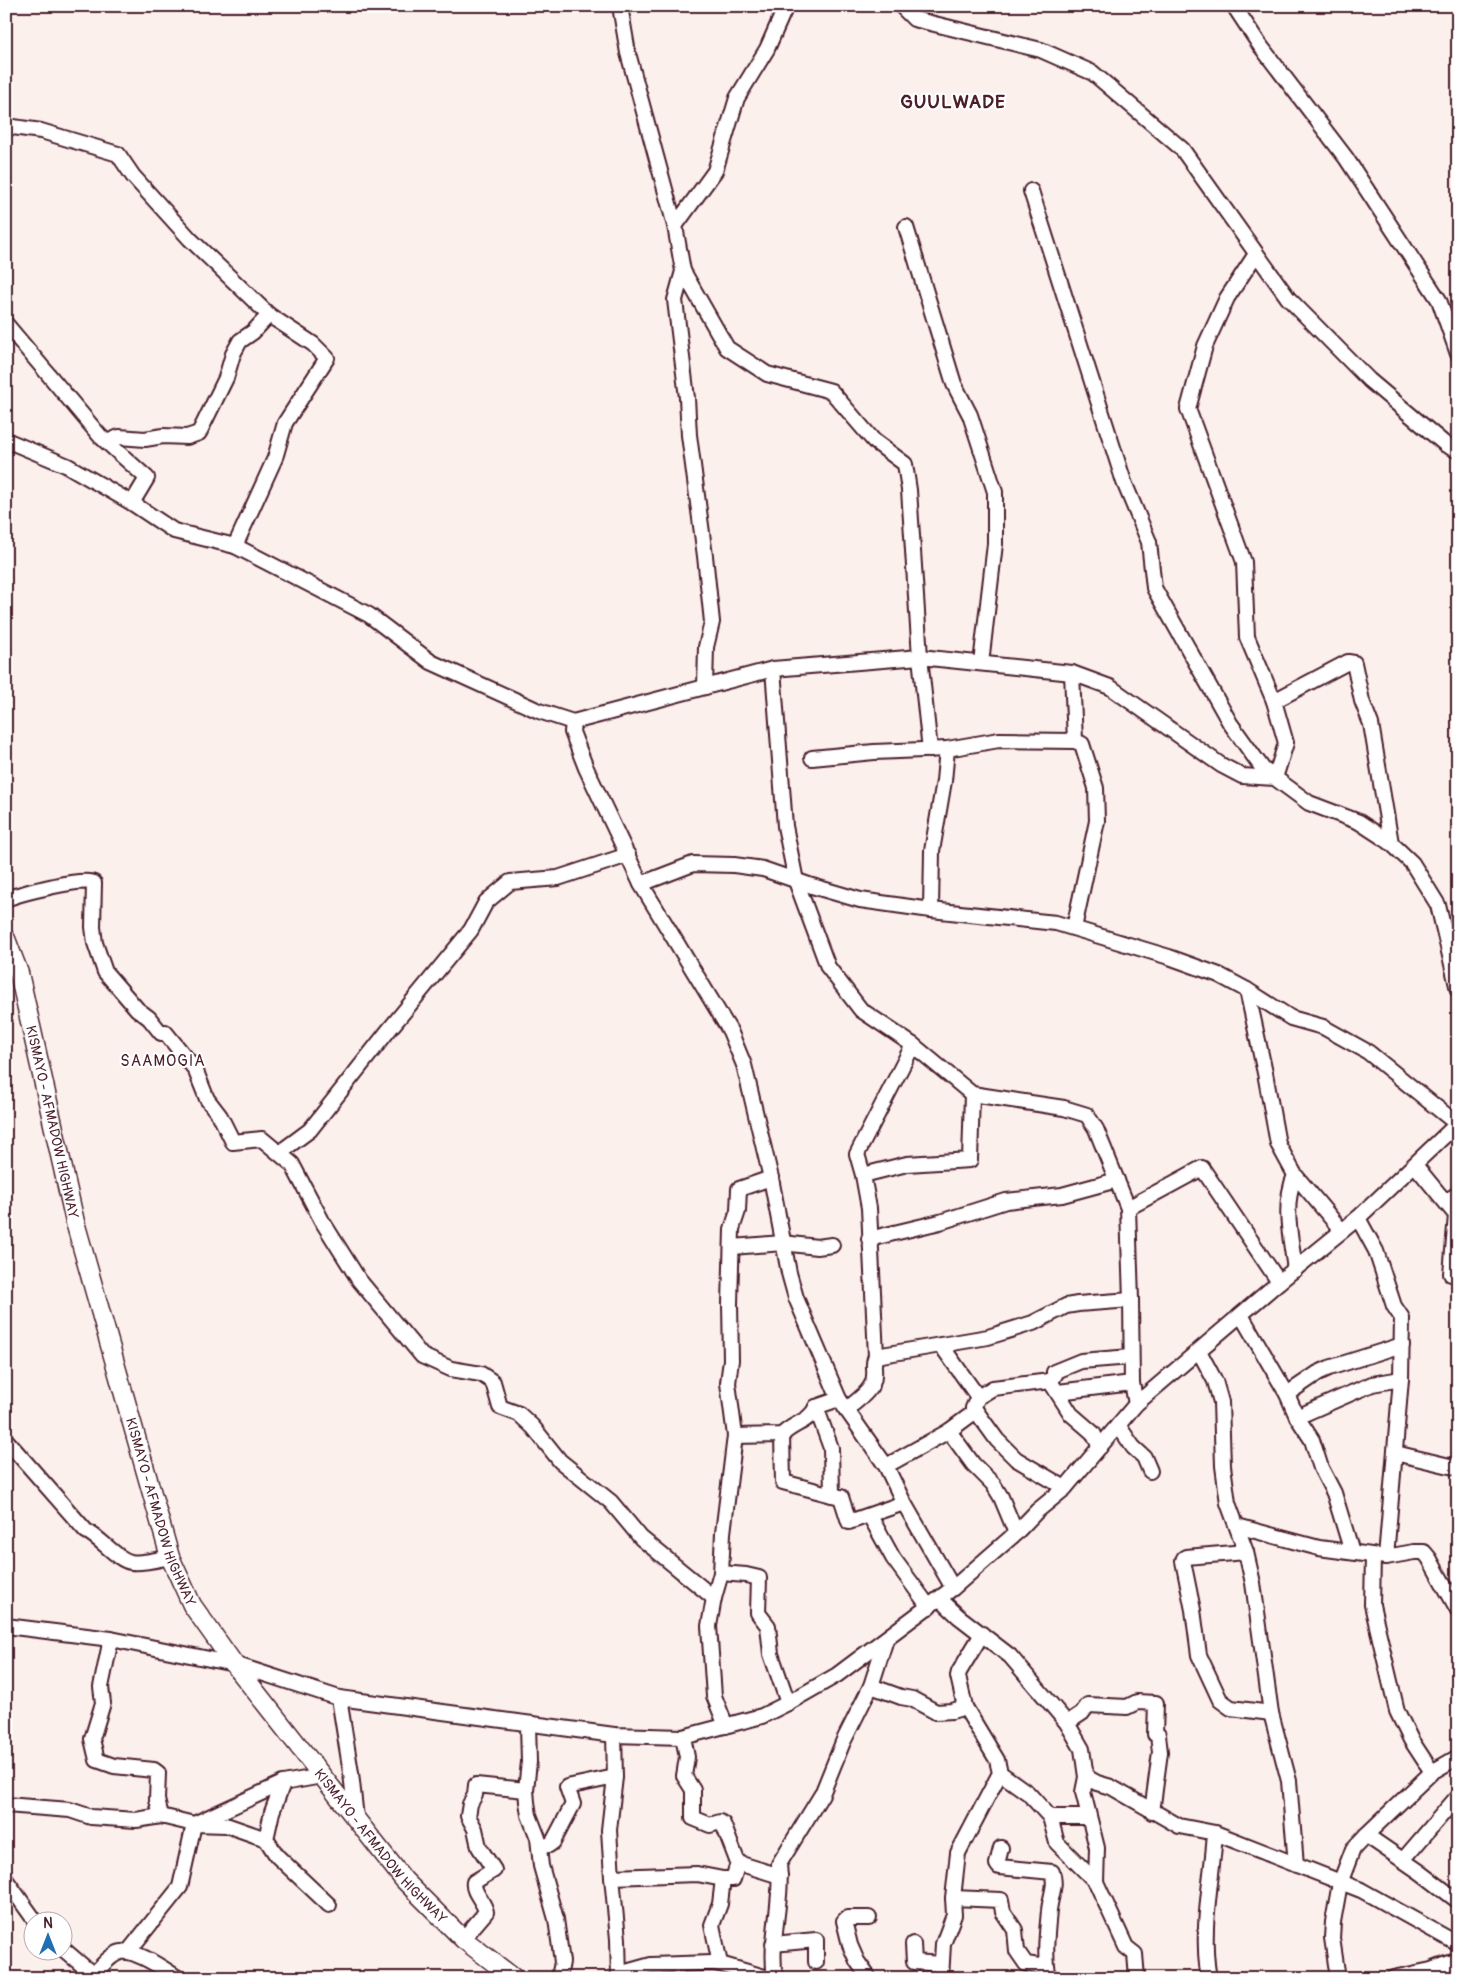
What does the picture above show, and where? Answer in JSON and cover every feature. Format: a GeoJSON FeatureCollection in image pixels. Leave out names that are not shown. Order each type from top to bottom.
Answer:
{"type":"FeatureCollection","features":[{"type":"Feature","properties":{"kind":"main road","name":"KISMAYO - AFMADOW HIGHWAY"},"geometry":{"type":"LineString","coordinates":[[6,939],[19,973],[75,1222],[170,1557],[192,1605],[234,1664],[404,1880],[463,1939],[514,1978]]}},
{"type":"Feature","properties":{"kind":"street"},"geometry":{"type":"LineString","coordinates":[[620,6],[628,52],[675,226],[683,271],[727,348],[767,374],[831,391],[874,440],[905,464],[909,490],[920,656],[930,750]]}},
{"type":"Feature","properties":{"kind":"street"},"geometry":{"type":"LineString","coordinates":[[675,226],[715,171],[737,98],[767,49],[786,6]]}},
{"type":"Feature","properties":{"kind":"street"},"geometry":{"type":"LineString","coordinates":[[901,6],[914,19],[1041,50],[1093,73],[1182,149],[1288,298],[1370,380],[1446,445],[1458,451]]}},
{"type":"Feature","properties":{"kind":"street"},"geometry":{"type":"LineString","coordinates":[[1234,6],[1259,44],[1346,158],[1439,300],[1458,354]]}},
{"type":"Feature","properties":{"kind":"street"},"geometry":{"type":"LineString","coordinates":[[6,126],[41,131],[118,154],[133,176],[190,239],[269,315],[313,344],[327,358],[285,423],[275,458],[235,546]]}},
{"type":"Feature","properties":{"kind":"street"},"geometry":{"type":"LineString","coordinates":[[1031,191],[1124,482],[1149,542],[1154,588],[1230,723],[1263,769],[1309,803],[1359,822],[1391,843],[1412,863],[1438,905],[1458,990]]}},
{"type":"Feature","properties":{"kind":"street"},"geometry":{"type":"LineString","coordinates":[[906,227],[954,384],[970,415],[995,492],[995,544],[981,663]]}},
{"type":"Feature","properties":{"kind":"street"},"geometry":{"type":"LineString","coordinates":[[1256,254],[1227,298],[1205,346],[1188,409],[1244,562],[1247,637],[1274,701],[1286,742],[1274,778]]}},
{"type":"Feature","properties":{"kind":"street"},"geometry":{"type":"LineString","coordinates":[[683,271],[675,300],[687,398],[688,435],[712,622],[706,647],[705,686]]}},
{"type":"Feature","properties":{"kind":"street"},"geometry":{"type":"LineString","coordinates":[[107,442],[119,437],[145,439],[163,436],[187,437],[199,433],[226,378],[233,354],[240,340],[253,332],[269,315]]}},
{"type":"Feature","properties":{"kind":"street"},"geometry":{"type":"LineString","coordinates":[[6,324],[107,442],[147,478],[132,503]]}},
{"type":"Feature","properties":{"kind":"street"},"geometry":{"type":"LineString","coordinates":[[6,440],[68,466],[132,503],[174,531],[235,546],[369,615],[431,662],[539,711],[573,722],[773,669],[920,656],[1072,672],[1110,687],[1221,765],[1242,776],[1274,778]]}},
{"type":"Feature","properties":{"kind":"street"},"geometry":{"type":"LineString","coordinates":[[1274,701],[1348,662],[1354,663],[1362,701],[1370,724],[1391,843]]}},
{"type":"Feature","properties":{"kind":"street"},"geometry":{"type":"LineString","coordinates":[[773,669],[785,826],[796,880],[828,968],[862,1010],[913,1045],[972,1094],[1064,1108],[1087,1115],[1096,1129],[1128,1208],[1132,1300],[1132,1383],[1136,1404]]}},
{"type":"Feature","properties":{"kind":"street"},"geometry":{"type":"LineString","coordinates":[[1072,672],[1075,741]]}},
{"type":"Feature","properties":{"kind":"street"},"geometry":{"type":"LineString","coordinates":[[573,722],[572,732],[586,768],[641,884],[730,1031],[744,1065],[771,1178],[796,1298],[842,1405],[886,1466],[904,1503],[953,1588]]}},
{"type":"Feature","properties":{"kind":"street"},"geometry":{"type":"LineString","coordinates":[[812,758],[874,752],[947,749],[999,740],[1075,741],[1082,744],[1096,788],[1097,821],[1074,928]]}},
{"type":"Feature","properties":{"kind":"street"},"geometry":{"type":"LineString","coordinates":[[931,910],[932,852],[944,781],[947,749]]}},
{"type":"Feature","properties":{"kind":"street"},"geometry":{"type":"LineString","coordinates":[[279,1153],[310,1130],[388,1031],[472,930],[486,902],[510,882],[558,878],[628,855]]}},
{"type":"Feature","properties":{"kind":"street"},"geometry":{"type":"LineString","coordinates":[[6,1626],[111,1639],[234,1664],[338,1698],[614,1735],[683,1737],[762,1716],[837,1675],[953,1588],[1065,1488],[1136,1404],[1279,1282],[1358,1218],[1458,1124],[1368,1052],[1323,1027],[1291,1018],[1219,975],[1169,957],[1074,928],[1056,924],[860,900],[763,869],[693,864],[641,884]]}},
{"type":"Feature","properties":{"kind":"street"},"geometry":{"type":"LineString","coordinates":[[6,899],[48,887],[87,880],[94,883],[93,926],[95,943],[105,972],[137,1009],[149,1018],[161,1032],[165,1032],[192,1065],[207,1099],[220,1116],[233,1142],[262,1138],[292,1164],[322,1221],[370,1295],[422,1356],[451,1369],[481,1374],[493,1382],[500,1407],[519,1414],[533,1427],[560,1461],[611,1502],[641,1538],[714,1598]]}},
{"type":"Feature","properties":{"kind":"street"},"geometry":{"type":"LineString","coordinates":[[1247,990],[1278,1144],[1295,1175],[1342,1231]]}},
{"type":"Feature","properties":{"kind":"street"},"geometry":{"type":"LineString","coordinates":[[816,1407],[842,1405],[870,1389],[873,1383],[873,1362],[876,1356],[868,1208],[863,1175],[857,1154],[913,1045]]}},
{"type":"Feature","properties":{"kind":"street"},"geometry":{"type":"LineString","coordinates":[[863,1175],[908,1164],[970,1160],[972,1094]]}},
{"type":"Feature","properties":{"kind":"street"},"geometry":{"type":"LineString","coordinates":[[1415,1165],[1452,1198],[1457,1219],[1451,1274]]}},
{"type":"Feature","properties":{"kind":"street"},"geometry":{"type":"LineString","coordinates":[[1128,1208],[1202,1168],[1279,1282]]}},
{"type":"Feature","properties":{"kind":"street"},"geometry":{"type":"LineString","coordinates":[[1295,1175],[1289,1190],[1287,1206],[1295,1270]]}},
{"type":"Feature","properties":{"kind":"street"},"geometry":{"type":"LineString","coordinates":[[726,1726],[714,1696],[709,1626],[721,1573],[726,1498],[735,1436],[728,1383],[731,1360],[732,1229],[738,1211],[739,1189],[771,1178]]}},
{"type":"Feature","properties":{"kind":"street"},"geometry":{"type":"LineString","coordinates":[[869,1239],[940,1222],[1006,1201],[1062,1195],[1117,1180]]}},
{"type":"Feature","properties":{"kind":"street"},"geometry":{"type":"LineString","coordinates":[[1358,1218],[1376,1251],[1394,1306],[1402,1318],[1401,1379],[1395,1452],[1372,1605],[1397,1711],[1432,1772]]}},
{"type":"Feature","properties":{"kind":"street"},"geometry":{"type":"LineString","coordinates":[[732,1247],[784,1243],[817,1247],[832,1245]]}},
{"type":"Feature","properties":{"kind":"street"},"geometry":{"type":"LineString","coordinates":[[876,1356],[988,1337],[1033,1323],[1066,1306],[1132,1300]]}},
{"type":"Feature","properties":{"kind":"street"},"geometry":{"type":"LineString","coordinates":[[1241,1315],[1287,1394],[1297,1417],[1312,1440],[1321,1468],[1334,1493],[1352,1552]]}},
{"type":"Feature","properties":{"kind":"street"},"geometry":{"type":"LineString","coordinates":[[1287,1394],[1318,1373],[1329,1368],[1402,1345]]}},
{"type":"Feature","properties":{"kind":"street"},"geometry":{"type":"LineString","coordinates":[[941,1346],[998,1440],[1016,1459],[1065,1488]]}},
{"type":"Feature","properties":{"kind":"street"},"geometry":{"type":"LineString","coordinates":[[1199,1351],[1215,1381],[1221,1402],[1224,1479],[1229,1508],[1246,1552],[1256,1599],[1270,1713],[1289,1781],[1296,1865]]}},
{"type":"Feature","properties":{"kind":"street"},"geometry":{"type":"LineString","coordinates":[[1100,1447],[1093,1433],[1071,1414],[1054,1386],[1054,1372],[1081,1361],[1131,1357]]}},
{"type":"Feature","properties":{"kind":"street"},"geometry":{"type":"LineString","coordinates":[[1297,1417],[1372,1384],[1401,1379]]}},
{"type":"Feature","properties":{"kind":"street"},"geometry":{"type":"LineString","coordinates":[[886,1466],[949,1431],[993,1388],[1132,1383]]}},
{"type":"Feature","properties":{"kind":"street"},"geometry":{"type":"LineString","coordinates":[[735,1436],[782,1435],[790,1428],[813,1415],[816,1407]]}},
{"type":"Feature","properties":{"kind":"street"},"geometry":{"type":"LineString","coordinates":[[816,1407],[830,1448],[832,1495]]}},
{"type":"Feature","properties":{"kind":"street"},"geometry":{"type":"LineString","coordinates":[[1118,1425],[1133,1447],[1144,1457],[1150,1471]]}},
{"type":"Feature","properties":{"kind":"street"},"geometry":{"type":"LineString","coordinates":[[949,1431],[973,1464],[993,1484],[1001,1497],[1016,1533]]}},
{"type":"Feature","properties":{"kind":"street"},"geometry":{"type":"LineString","coordinates":[[782,1435],[782,1482],[841,1497],[849,1522],[904,1503]]}},
{"type":"Feature","properties":{"kind":"street"},"geometry":{"type":"LineString","coordinates":[[6,1440],[86,1531],[94,1534],[123,1559],[132,1562],[170,1557]]}},
{"type":"Feature","properties":{"kind":"street"},"geometry":{"type":"LineString","coordinates":[[1395,1452],[1458,1468]]}},
{"type":"Feature","properties":{"kind":"street"},"geometry":{"type":"LineString","coordinates":[[870,1516],[893,1558],[934,1603],[958,1616],[1010,1656],[1067,1723],[1082,1749],[1086,1777],[1083,1792],[1097,1848],[1096,1882]]}},
{"type":"Feature","properties":{"kind":"street"},"geometry":{"type":"LineString","coordinates":[[1237,1526],[1319,1548],[1379,1557],[1424,1552],[1458,1610]]}},
{"type":"Feature","properties":{"kind":"street"},"geometry":{"type":"LineString","coordinates":[[1246,1552],[1186,1557],[1183,1561],[1193,1610],[1199,1655],[1220,1700],[1231,1708],[1270,1713]]}},
{"type":"Feature","properties":{"kind":"street"},"geometry":{"type":"LineString","coordinates":[[721,1573],[746,1574],[759,1578],[758,1613],[768,1626],[771,1654],[788,1703]]}},
{"type":"Feature","properties":{"kind":"street"},"geometry":{"type":"LineString","coordinates":[[913,1944],[914,1962],[941,1971],[943,1944],[954,1915],[953,1898],[958,1853],[1000,1773],[997,1760],[965,1707],[958,1672],[982,1634]]}},
{"type":"Feature","properties":{"kind":"street"},"geometry":{"type":"LineString","coordinates":[[111,1639],[101,1687],[103,1703],[92,1738],[94,1752],[97,1760],[114,1766],[154,1770],[158,1773],[156,1800],[161,1816]]}},
{"type":"Feature","properties":{"kind":"street"},"geometry":{"type":"LineString","coordinates":[[776,1978],[773,1963],[773,1944],[780,1876],[779,1864],[819,1801],[843,1742],[871,1686],[886,1639]]}},
{"type":"Feature","properties":{"kind":"street"},"geometry":{"type":"LineString","coordinates":[[871,1686],[912,1699],[936,1712],[952,1711],[965,1707]]}},
{"type":"Feature","properties":{"kind":"street"},"geometry":{"type":"LineString","coordinates":[[338,1698],[351,1773],[356,1818]]}},
{"type":"Feature","properties":{"kind":"street"},"geometry":{"type":"LineString","coordinates":[[1067,1723],[1088,1705],[1127,1707],[1137,1702],[1156,1703],[1155,1734],[1158,1735],[1160,1752],[1152,1812]]}},
{"type":"Feature","properties":{"kind":"street"},"geometry":{"type":"LineString","coordinates":[[528,1724],[529,1762],[526,1790],[529,1815],[540,1846],[541,1866],[556,1919],[562,1962],[559,1978]]}},
{"type":"Feature","properties":{"kind":"street"},"geometry":{"type":"LineString","coordinates":[[614,1735],[615,1777],[610,1824],[619,1976],[651,1966],[720,1964],[768,1978]]}},
{"type":"Feature","properties":{"kind":"street"},"geometry":{"type":"LineString","coordinates":[[612,1876],[696,1874],[733,1878],[738,1863],[723,1824],[720,1822],[710,1825],[693,1818],[693,1790],[684,1776],[687,1756],[683,1737]]}},
{"type":"Feature","properties":{"kind":"street"},"geometry":{"type":"LineString","coordinates":[[1338,1978],[1332,1930],[1340,1883],[1353,1849],[1432,1772],[1458,1757]]}},
{"type":"Feature","properties":{"kind":"street"},"geometry":{"type":"LineString","coordinates":[[1000,1773],[1028,1793],[1050,1817],[1056,1843],[1096,1882],[1126,1947],[1135,1954],[1136,1978]]}},
{"type":"Feature","properties":{"kind":"street"},"geometry":{"type":"LineString","coordinates":[[194,1824],[283,1783],[322,1776]]}},
{"type":"Feature","properties":{"kind":"street"},"geometry":{"type":"LineString","coordinates":[[540,1846],[550,1845],[553,1842],[573,1804],[566,1787],[615,1777]]}},
{"type":"Feature","properties":{"kind":"street"},"geometry":{"type":"LineString","coordinates":[[1086,1777],[1111,1787],[1179,1826],[1215,1833],[1362,1890],[1458,1944]]}},
{"type":"Feature","properties":{"kind":"street"},"geometry":{"type":"LineString","coordinates":[[266,1839],[272,1812],[283,1783]]}},
{"type":"Feature","properties":{"kind":"street"},"geometry":{"type":"LineString","coordinates":[[463,1939],[486,1912],[485,1904],[473,1888],[474,1882],[494,1870],[479,1847],[475,1829],[468,1816],[470,1804],[475,1795],[476,1785],[526,1790]]}},
{"type":"Feature","properties":{"kind":"street"},"geometry":{"type":"LineString","coordinates":[[1403,1860],[1458,1796]]}},
{"type":"Feature","properties":{"kind":"street"},"geometry":{"type":"LineString","coordinates":[[6,1805],[70,1810],[91,1816],[121,1819],[144,1819],[161,1816],[194,1824],[226,1825],[266,1839],[277,1856],[329,1905]]}},
{"type":"Feature","properties":{"kind":"street"},"geometry":{"type":"LineString","coordinates":[[1050,1817],[1088,1817]]}},
{"type":"Feature","properties":{"kind":"street"},"geometry":{"type":"LineString","coordinates":[[128,1952],[180,1887],[194,1824]]}},
{"type":"Feature","properties":{"kind":"street"},"geometry":{"type":"LineString","coordinates":[[1208,1978],[1207,1905],[1215,1833]]}},
{"type":"Feature","properties":{"kind":"street"},"geometry":{"type":"LineString","coordinates":[[1366,1835],[1458,1901]]}},
{"type":"Feature","properties":{"kind":"street"},"geometry":{"type":"LineString","coordinates":[[953,1898],[1000,1900],[1003,1912],[1015,1930],[1018,1953],[1026,1964],[1048,1973],[1049,1909],[1055,1878],[1052,1872],[999,1867],[997,1864],[1000,1848]]}},
{"type":"Feature","properties":{"kind":"street"},"geometry":{"type":"LineString","coordinates":[[738,1863],[780,1876]]}},
{"type":"Feature","properties":{"kind":"street"},"geometry":{"type":"LineString","coordinates":[[720,1964],[712,1925],[720,1904],[723,1878]]}},
{"type":"Feature","properties":{"kind":"street"},"geometry":{"type":"LineString","coordinates":[[9,1888],[28,1912]]}},
{"type":"Feature","properties":{"kind":"street"},"geometry":{"type":"LineString","coordinates":[[869,1918],[847,1918],[844,1921],[850,1945],[857,1961],[870,1978]]}},
{"type":"Feature","properties":{"kind":"street"},"geometry":{"type":"LineString","coordinates":[[773,1944],[816,1940],[816,1962]]}},
{"type":"Feature","properties":{"kind":"street"},"geometry":{"type":"LineString","coordinates":[[72,1956],[96,1976],[109,1959],[120,1952],[128,1952],[142,1957],[178,1978]]}},
{"type":"Feature","properties":{"kind":"street"},"geometry":{"type":"LineString","coordinates":[[1393,1978],[1431,1970],[1458,1960]]}},
{"type":"Feature","properties":{"kind":"district","name":"GUULWADE"},"geometry":{"type":"Point","coordinates":[953,102]}},
{"type":"Feature","properties":{"kind":"district","name":"SAAMOGIA"},"geometry":{"type":"Point","coordinates":[163,1061]}}]}
